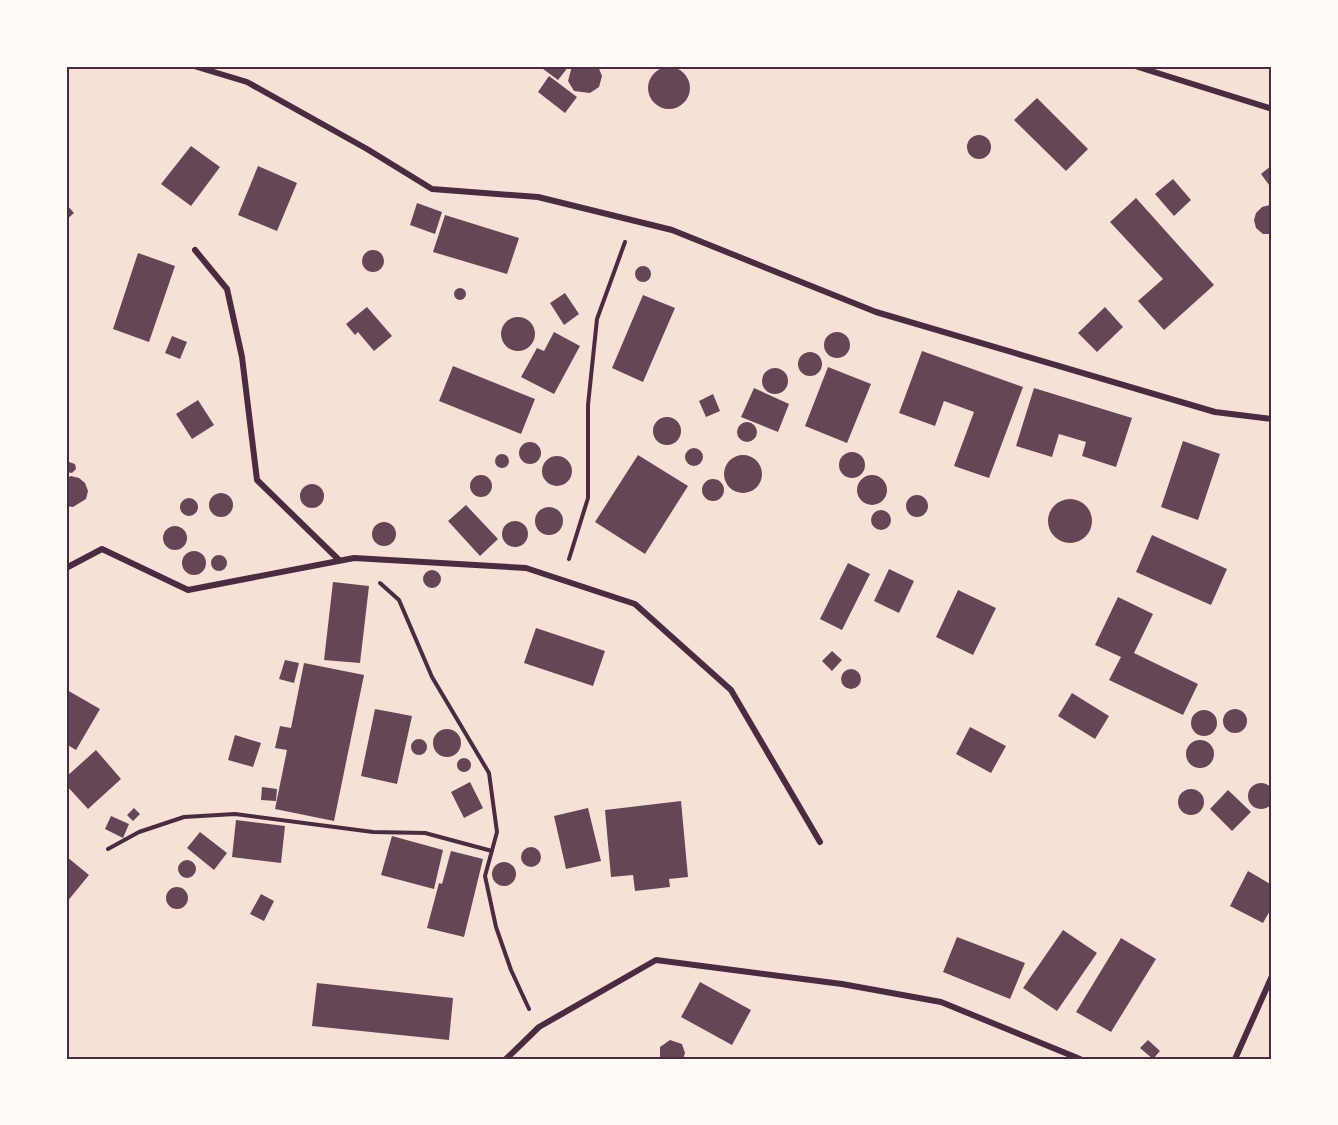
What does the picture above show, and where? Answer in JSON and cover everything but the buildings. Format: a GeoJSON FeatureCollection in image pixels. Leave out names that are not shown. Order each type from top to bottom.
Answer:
{"type":"FeatureCollection","features":[{"type":"Feature","properties":{"kind":"street"},"geometry":{"type":"LineString","coordinates":[[194,66],[247,82],[368,148],[432,189],[538,197],[672,231],[876,312],[1215,412],[1272,418]]}},
{"type":"Feature","properties":{"kind":"street"},"geometry":{"type":"LineString","coordinates":[[1136,66],[1272,109]]}},
{"type":"Feature","properties":{"kind":"street"},"geometry":{"type":"LineString","coordinates":[[195,250],[227,289],[242,357],[257,480],[339,560]]}},
{"type":"Feature","properties":{"kind":"street"},"geometry":{"type":"LineString","coordinates":[[66,568],[102,549],[188,590],[354,558],[526,568],[635,604],[731,690],[820,842]]}},
{"type":"Feature","properties":{"kind":"street"},"geometry":{"type":"LineString","coordinates":[[506,1059],[539,1027],[656,960],[842,984],[941,1002],[1080,1059]]}},
{"type":"Feature","properties":{"kind":"street"},"geometry":{"type":"LineString","coordinates":[[1235,1059],[1272,976]]}},
{"type":"Feature","properties":{"kind":"path"},"geometry":{"type":"LineString","coordinates":[[563,580],[588,498],[588,405],[597,319],[632,221]]}},
{"type":"Feature","properties":{"kind":"path"},"geometry":{"type":"LineString","coordinates":[[354,558],[399,600],[432,677],[489,773],[497,832],[485,876],[496,927],[511,970],[539,1027]]}},
{"type":"Feature","properties":{"kind":"path"},"geometry":{"type":"LineString","coordinates":[[108,849],[139,832],[184,817],[235,814],[373,832],[425,833],[492,851]]}}]}
